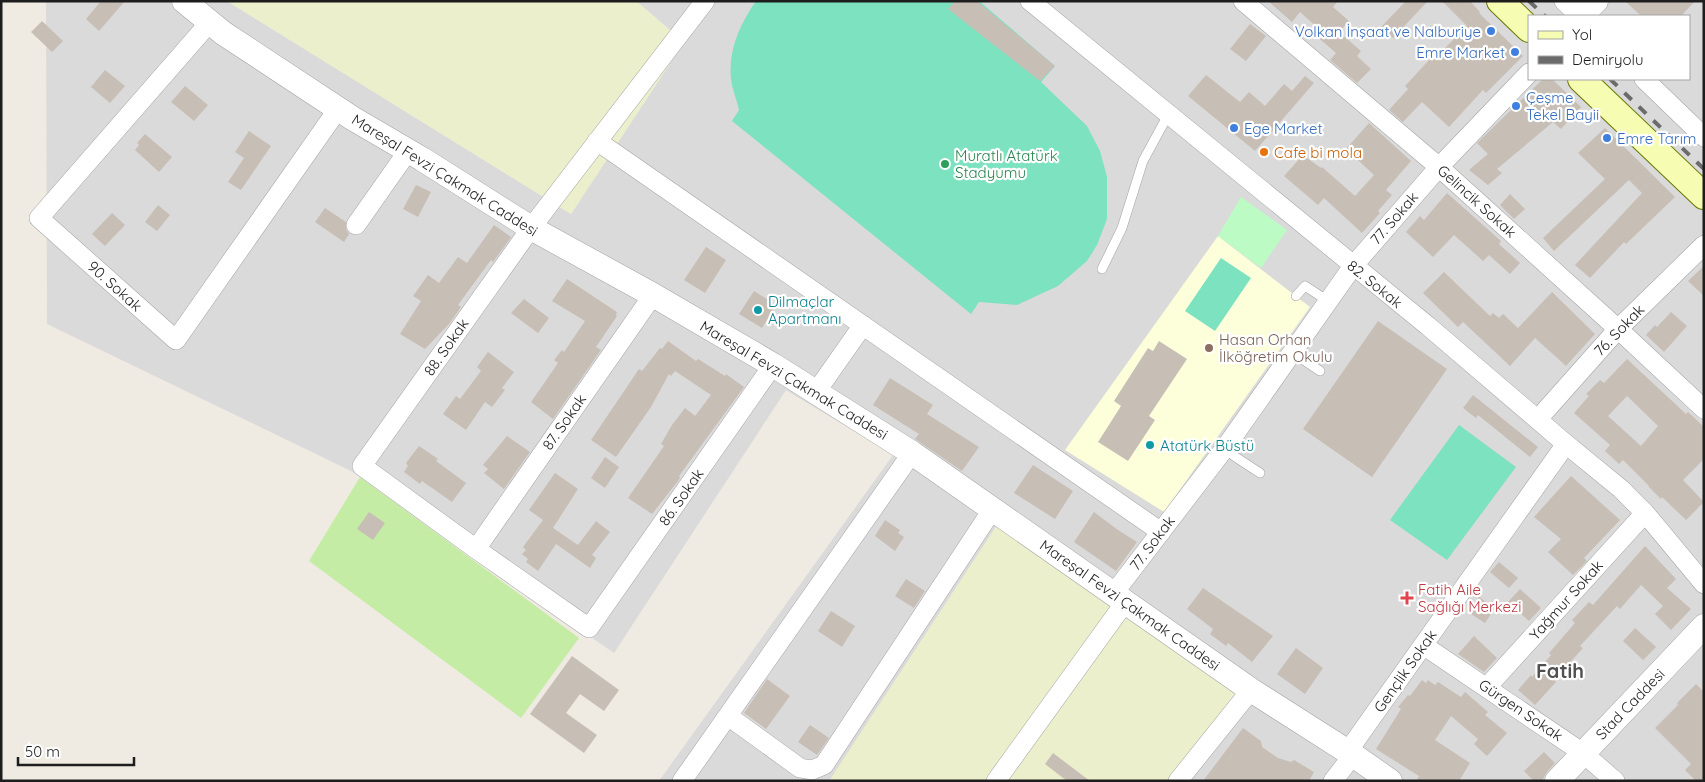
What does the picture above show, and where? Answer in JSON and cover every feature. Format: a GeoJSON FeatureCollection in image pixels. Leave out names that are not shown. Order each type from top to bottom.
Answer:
{"type":"FeatureCollection","features":[{"type":"Feature","properties":{"kind":"main road"},"geometry":{"type":"LineString","coordinates":[[1500,1],[1528,28]]}},
{"type":"Feature","properties":{"kind":"main road"},"geometry":{"type":"LineString","coordinates":[[1582,80],[1704,196]]}},
{"type":"Feature","properties":{"kind":"street","name":"Mareşal Fevzi Çakmak Caddesi"},"geometry":{"type":"LineString","coordinates":[[184,1],[223,33],[338,109],[531,228],[653,295],[773,365],[912,453],[1251,690],[1350,753],[1390,781]]}},
{"type":"Feature","properties":{"kind":"street","name":"88. Sokak"},"geometry":{"type":"LineString","coordinates":[[476,549],[362,466],[531,228],[705,1]]}},
{"type":"Feature","properties":{"kind":"street","name":"82. Sokak"},"geometry":{"type":"LineString","coordinates":[[1030,1],[1428,326],[1566,444],[1621,488],[1704,584]]}},
{"type":"Feature","properties":{"kind":"street","name":"Gelincik Sokak"},"geometry":{"type":"LineString","coordinates":[[1243,1],[1439,167],[1704,409]]}},
{"type":"Feature","properties":{"kind":"street"},"geometry":{"type":"LineString","coordinates":[[1564,1],[1580,15]]}},
{"type":"Feature","properties":{"kind":"street"},"geometry":{"type":"LineString","coordinates":[[1582,15],[1596,1]]}},
{"type":"Feature","properties":{"kind":"street","name":"90. Sokak"},"geometry":{"type":"LineString","coordinates":[[210,22],[39,218],[176,340],[338,109]]}},
{"type":"Feature","properties":{"kind":"street","name":"77. Sokak"},"geometry":{"type":"LineString","coordinates":[[996,781],[1120,597],[1161,532],[1225,448],[1256,393],[1292,352],[1353,266],[1439,167],[1528,74]]}},
{"type":"Feature","properties":{"kind":"street"},"geometry":{"type":"LineString","coordinates":[[1645,80],[1704,137]]}},
{"type":"Feature","properties":{"kind":"street"},"geometry":{"type":"LineString","coordinates":[[597,141],[1161,532]]}},
{"type":"Feature","properties":{"kind":"street"},"geometry":{"type":"LineString","coordinates":[[356,225],[408,151]]}},
{"type":"Feature","properties":{"kind":"street","name":"76. Sokak"},"geometry":{"type":"LineString","coordinates":[[1538,419],[1618,329],[1704,245]]}},
{"type":"Feature","properties":{"kind":"street","name":"87. Sokak"},"geometry":{"type":"LineString","coordinates":[[476,549],[653,295]]}},
{"type":"Feature","properties":{"kind":"street"},"geometry":{"type":"LineString","coordinates":[[816,392],[863,325]]}},
{"type":"Feature","properties":{"kind":"street","name":"86. Sokak"},"geometry":{"type":"LineString","coordinates":[[476,549],[590,628],[773,365]]}},
{"type":"Feature","properties":{"kind":"street","name":"Gençlik Sokak"},"geometry":{"type":"LineString","coordinates":[[1333,781],[1423,645],[1566,444]]}},
{"type":"Feature","properties":{"kind":"street"},"geometry":{"type":"LineString","coordinates":[[682,781],[912,453]]}},
{"type":"Feature","properties":{"kind":"street"},"geometry":{"type":"LineString","coordinates":[[728,716],[800,768],[812,770],[824,765],[992,510]]}},
{"type":"Feature","properties":{"kind":"street","name":"Yağmur Sokak"},"geometry":{"type":"LineString","coordinates":[[1487,688],[1645,514]]}},
{"type":"Feature","properties":{"kind":"street","name":"Stad Caddesi"},"geometry":{"type":"LineString","coordinates":[[1557,781],[1704,626]]}},
{"type":"Feature","properties":{"kind":"street","name":"Gürgen Sokak"},"geometry":{"type":"LineString","coordinates":[[1423,645],[1583,753],[1615,781]]}},
{"type":"Feature","properties":{"kind":"street"},"geometry":{"type":"LineString","coordinates":[[1178,781],[1251,690]]}},
{"type":"Feature","properties":{"kind":"lane"},"geometry":{"type":"LineString","coordinates":[[1102,268],[1122,228],[1143,162],[1168,115]]}},
{"type":"Feature","properties":{"kind":"lane"},"geometry":{"type":"LineString","coordinates":[[1296,296],[1305,286],[1328,301]]}},
{"type":"Feature","properties":{"kind":"lane"},"geometry":{"type":"LineString","coordinates":[[1292,352],[1320,371]]}},
{"type":"Feature","properties":{"kind":"lane"},"geometry":{"type":"LineString","coordinates":[[1225,448],[1260,473]]}},
{"type":"Feature","properties":{"kind":"shaded area"},"geometry":{"type":"Polygon","coordinates":[[[46,1],[227,1],[571,214],[684,42],[636,1],[1704,1],[1704,781],[659,781],[893,455],[786,390],[614,653],[351,471],[47,324],[46,1]]]}},
{"type":"Feature","properties":{"kind":"shaded area"},"geometry":{"type":"Polygon","coordinates":[[[227,1],[636,1],[684,42],[571,214],[227,1]]]}},
{"type":"Feature","properties":{"kind":"shaded area","name":"Hasan Orhan İlköğretim Okulu"},"geometry":{"type":"Polygon","coordinates":[[[1218,236],[1310,307],[1164,512],[1065,450],[1218,236]]]}},
{"type":"Feature","properties":{"kind":"shaded area"},"geometry":{"type":"Polygon","coordinates":[[[997,525],[1239,696],[1177,781],[829,781],[997,525]]]}},
{"type":"Feature","properties":{"kind":"green space","name":"Muratlı Atatürk Stadyumu"},"geometry":{"type":"Polygon","coordinates":[[[756,1],[979,1],[1055,66],[1041,82],[1087,126],[1100,151],[1107,177],[1107,219],[1097,245],[1087,261],[1058,286],[1017,305],[979,302],[971,314],[732,121],[739,110],[731,79],[733,48],[740,28],[756,1]]]}},
{"type":"Feature","properties":{"kind":"green space"},"geometry":{"type":"Polygon","coordinates":[[[1241,197],[1287,230],[1261,268],[1218,236],[1241,197]]]}},
{"type":"Feature","properties":{"kind":"green space"},"geometry":{"type":"Polygon","coordinates":[[[1221,258],[1251,278],[1215,331],[1185,311],[1221,258]]]}},
{"type":"Feature","properties":{"kind":"green space"},"geometry":{"type":"Polygon","coordinates":[[[1459,425],[1516,467],[1447,560],[1390,520],[1459,425]]]}},
{"type":"Feature","properties":{"kind":"green space"},"geometry":{"type":"Polygon","coordinates":[[[360,477],[579,638],[521,718],[309,561],[360,477]]]}},
{"type":"Feature","properties":{"kind":"building"},"geometry":{"type":"Polygon","coordinates":[[[101,1],[125,1],[99,31],[86,19],[101,1]]]}},
{"type":"Feature","properties":{"kind":"building"},"geometry":{"type":"Polygon","coordinates":[[[955,1],[977,1],[1055,66],[1040,81],[948,9],[955,1]]]}},
{"type":"Feature","properties":{"kind":"building"},"geometry":{"type":"Polygon","coordinates":[[[1268,1],[1338,1],[1333,7],[1349,21],[1339,32],[1361,51],[1357,56],[1371,69],[1357,83],[1330,60],[1336,53],[1314,34],[1319,29],[1300,12],[1292,22],[1268,1]]]}},
{"type":"Feature","properties":{"kind":"building"},"geometry":{"type":"Polygon","coordinates":[[[1406,1],[1428,1],[1393,38],[1381,27],[1406,1]]]}},
{"type":"Feature","properties":{"kind":"building"},"geometry":{"type":"Polygon","coordinates":[[[1442,1],[1470,1],[1479,13],[1523,56],[1486,93],[1483,90],[1449,127],[1422,102],[1403,122],[1389,110],[1408,89],[1405,86],[1430,59],[1432,61],[1467,26],[1442,1]]]}},
{"type":"Feature","properties":{"kind":"building"},"geometry":{"type":"Polygon","coordinates":[[[1625,1],[1695,1],[1682,15],[1640,15],[1625,1]]]}},
{"type":"Feature","properties":{"kind":"building"},"geometry":{"type":"Polygon","coordinates":[[[42,21],[63,41],[52,52],[31,32],[42,21]]]}},
{"type":"Feature","properties":{"kind":"building"},"geometry":{"type":"Polygon","coordinates":[[[1250,24],[1266,36],[1246,61],[1230,49],[1250,24]]]}},
{"type":"Feature","properties":{"kind":"building"},"geometry":{"type":"Polygon","coordinates":[[[105,70],[125,86],[110,103],[91,87],[105,70]]]}},
{"type":"Feature","properties":{"kind":"building"},"geometry":{"type":"Polygon","coordinates":[[[1206,75],[1240,102],[1249,92],[1265,106],[1284,84],[1292,91],[1305,76],[1314,83],[1255,151],[1188,96],[1206,75]]]}},
{"type":"Feature","properties":{"kind":"building"},"geometry":{"type":"Polygon","coordinates":[[[1542,80],[1553,80],[1581,107],[1561,129],[1553,122],[1497,169],[1502,173],[1488,185],[1469,170],[1488,154],[1477,143],[1542,80]]]}},
{"type":"Feature","properties":{"kind":"building"},"geometry":{"type":"Polygon","coordinates":[[[185,86],[208,105],[194,121],[171,102],[185,86]]]}},
{"type":"Feature","properties":{"kind":"building"},"geometry":{"type":"Polygon","coordinates":[[[1369,123],[1411,161],[1386,190],[1392,195],[1378,211],[1380,213],[1362,233],[1324,198],[1318,205],[1284,176],[1303,155],[1322,167],[1355,196],[1374,175],[1346,149],[1369,123]]]}},
{"type":"Feature","properties":{"kind":"building"},"geometry":{"type":"Polygon","coordinates":[[[1605,128],[1675,197],[1626,244],[1624,242],[1590,278],[1575,265],[1642,193],[1629,180],[1554,251],[1543,238],[1605,179],[1578,153],[1605,128]]]}},
{"type":"Feature","properties":{"kind":"building"},"geometry":{"type":"Polygon","coordinates":[[[249,131],[271,146],[241,190],[228,182],[244,158],[235,152],[249,131]]]}},
{"type":"Feature","properties":{"kind":"building"},"geometry":{"type":"Polygon","coordinates":[[[145,134],[172,157],[159,172],[135,150],[139,145],[137,143],[145,134]]]}},
{"type":"Feature","properties":{"kind":"building"},"geometry":{"type":"Polygon","coordinates":[[[416,185],[431,192],[418,217],[403,209],[416,185]]]}},
{"type":"Feature","properties":{"kind":"building"},"geometry":{"type":"Polygon","coordinates":[[[1447,193],[1501,241],[1499,244],[1520,263],[1510,274],[1489,255],[1483,261],[1454,235],[1433,257],[1406,232],[1420,216],[1424,220],[1447,193]]]}},
{"type":"Feature","properties":{"kind":"building"},"geometry":{"type":"Polygon","coordinates":[[[1510,194],[1525,209],[1514,219],[1500,205],[1510,194]]]}},
{"type":"Feature","properties":{"kind":"building"},"geometry":{"type":"Polygon","coordinates":[[[158,205],[170,215],[157,231],[145,222],[158,205]]]}},
{"type":"Feature","properties":{"kind":"building"},"geometry":{"type":"Polygon","coordinates":[[[325,208],[346,222],[346,229],[349,234],[344,242],[315,222],[325,208]]]}},
{"type":"Feature","properties":{"kind":"building"},"geometry":{"type":"Polygon","coordinates":[[[112,213],[125,225],[105,246],[92,234],[112,213]]]}},
{"type":"Feature","properties":{"kind":"building"},"geometry":{"type":"Polygon","coordinates":[[[494,225],[511,237],[493,262],[491,260],[458,305],[461,307],[449,324],[425,349],[400,334],[421,301],[413,296],[428,275],[439,283],[458,257],[467,263],[494,225]]]}},
{"type":"Feature","properties":{"kind":"building"},"geometry":{"type":"Polygon","coordinates":[[[706,247],[726,260],[705,293],[684,280],[706,247]]]}},
{"type":"Feature","properties":{"kind":"building"},"geometry":{"type":"Polygon","coordinates":[[[1704,266],[1704,296],[1688,281],[1704,266]]]}},
{"type":"Feature","properties":{"kind":"building"},"geometry":{"type":"Polygon","coordinates":[[[1444,272],[1490,316],[1493,313],[1499,318],[1503,314],[1518,328],[1552,292],[1595,334],[1566,366],[1535,338],[1510,366],[1463,322],[1458,327],[1423,293],[1444,272]]]}},
{"type":"Feature","properties":{"kind":"building"},"geometry":{"type":"Polygon","coordinates":[[[567,279],[617,312],[617,316],[596,347],[601,350],[553,419],[531,402],[558,363],[554,360],[562,350],[564,352],[585,321],[552,301],[567,279]]]}},
{"type":"Feature","properties":{"kind":"building","name":"Dilmaçlar Apartmanı"},"geometry":{"type":"Polygon","coordinates":[[[754,291],[776,305],[762,328],[739,314],[754,291]]]}},
{"type":"Feature","properties":{"kind":"building"},"geometry":{"type":"Polygon","coordinates":[[[524,299],[549,318],[538,333],[511,313],[524,299]]]}},
{"type":"Feature","properties":{"kind":"building"},"geometry":{"type":"Polygon","coordinates":[[[1671,312],[1687,326],[1664,352],[1646,335],[1655,325],[1657,327],[1671,312]]]}},
{"type":"Feature","properties":{"kind":"building"},"geometry":{"type":"Polygon","coordinates":[[[1378,321],[1447,369],[1372,477],[1303,429],[1378,321]]]}},
{"type":"Feature","properties":{"kind":"building"},"geometry":{"type":"Polygon","coordinates":[[[668,341],[696,361],[698,359],[725,376],[726,374],[744,387],[679,476],[678,481],[652,514],[628,498],[664,446],[661,444],[685,408],[695,416],[711,395],[675,371],[671,376],[669,374],[651,407],[616,457],[591,440],[639,369],[642,371],[668,341]]]}},
{"type":"Feature","properties":{"kind":"building","name":"Hasan Orhan İlköğretim Okulu"},"geometry":{"type":"Polygon","coordinates":[[[1159,341],[1187,359],[1149,416],[1155,420],[1128,461],[1098,442],[1121,406],[1114,401],[1148,348],[1153,351],[1159,341]]]}},
{"type":"Feature","properties":{"kind":"building"},"geometry":{"type":"Polygon","coordinates":[[[488,352],[514,372],[502,388],[505,390],[492,407],[485,402],[466,430],[443,414],[456,396],[460,399],[481,371],[477,367],[488,352]]]}},
{"type":"Feature","properties":{"kind":"building"},"geometry":{"type":"Polygon","coordinates":[[[1627,359],[1686,414],[1688,412],[1704,427],[1704,459],[1683,480],[1704,502],[1686,520],[1662,497],[1661,499],[1623,460],[1619,464],[1605,451],[1610,445],[1574,413],[1589,396],[1586,394],[1600,380],[1604,383],[1627,359]],[[1627,396],[1608,416],[1641,446],[1658,426],[1627,396]]]}},
{"type":"Feature","properties":{"kind":"building"},"geometry":{"type":"Polygon","coordinates":[[[890,378],[933,405],[927,414],[979,447],[962,471],[915,439],[919,434],[873,405],[890,378]]]}},
{"type":"Feature","properties":{"kind":"building"},"geometry":{"type":"Polygon","coordinates":[[[1473,395],[1538,447],[1530,457],[1478,415],[1476,418],[1463,408],[1473,395]]]}},
{"type":"Feature","properties":{"kind":"building"},"geometry":{"type":"Polygon","coordinates":[[[507,436],[530,452],[504,489],[484,473],[488,469],[483,465],[507,436]]]}},
{"type":"Feature","properties":{"kind":"building"},"geometry":{"type":"Polygon","coordinates":[[[419,446],[438,459],[436,461],[466,483],[452,502],[422,481],[420,484],[404,472],[408,466],[406,463],[419,446]]]}},
{"type":"Feature","properties":{"kind":"building"},"geometry":{"type":"Polygon","coordinates":[[[605,457],[619,467],[605,488],[591,478],[605,457]]]}},
{"type":"Feature","properties":{"kind":"building"},"geometry":{"type":"Polygon","coordinates":[[[1033,465],[1073,491],[1055,519],[1014,493],[1033,465]]]}},
{"type":"Feature","properties":{"kind":"building"},"geometry":{"type":"Polygon","coordinates":[[[555,473],[578,489],[553,528],[578,545],[596,521],[610,532],[592,555],[596,558],[590,568],[556,544],[538,571],[526,562],[528,559],[522,554],[526,550],[523,547],[543,520],[529,510],[555,473]]]}},
{"type":"Feature","properties":{"kind":"building"},"geometry":{"type":"Polygon","coordinates":[[[1571,476],[1620,520],[1584,558],[1587,561],[1573,575],[1548,552],[1561,539],[1534,517],[1571,476]]]}},
{"type":"Feature","properties":{"kind":"building"},"geometry":{"type":"Polygon","coordinates":[[[369,512],[385,523],[373,540],[357,529],[369,512]]]}},
{"type":"Feature","properties":{"kind":"building"},"geometry":{"type":"Polygon","coordinates":[[[1094,512],[1137,542],[1116,571],[1074,542],[1094,512]]]}},
{"type":"Feature","properties":{"kind":"building"},"geometry":{"type":"Polygon","coordinates":[[[885,520],[900,530],[898,533],[904,537],[895,551],[875,536],[885,520]]]}},
{"type":"Feature","properties":{"kind":"building"},"geometry":{"type":"Polygon","coordinates":[[[1645,546],[1676,579],[1667,588],[1691,609],[1671,630],[1655,614],[1663,606],[1641,585],[1620,609],[1617,606],[1580,646],[1583,648],[1554,680],[1556,682],[1535,705],[1518,690],[1551,655],[1549,653],[1575,623],[1572,620],[1589,602],[1593,605],[1645,546]]]}},
{"type":"Feature","properties":{"kind":"building"},"geometry":{"type":"Polygon","coordinates":[[[1499,562],[1518,578],[1509,588],[1490,572],[1499,562]]]}},
{"type":"Feature","properties":{"kind":"building"},"geometry":{"type":"Polygon","coordinates":[[[906,579],[925,591],[914,608],[895,596],[906,579]]]}},
{"type":"Feature","properties":{"kind":"building"},"geometry":{"type":"Polygon","coordinates":[[[1203,588],[1273,636],[1252,662],[1228,643],[1226,646],[1210,634],[1213,629],[1187,609],[1203,588]]]}},
{"type":"Feature","properties":{"kind":"building"},"geometry":{"type":"Polygon","coordinates":[[[1520,589],[1541,608],[1529,621],[1508,602],[1520,589]]]}},
{"type":"Feature","properties":{"kind":"building"},"geometry":{"type":"Polygon","coordinates":[[[1479,597],[1495,608],[1485,623],[1468,612],[1479,597]]]}},
{"type":"Feature","properties":{"kind":"building"},"geometry":{"type":"Polygon","coordinates":[[[831,611],[855,626],[842,647],[818,631],[831,611]]]}},
{"type":"Feature","properties":{"kind":"building"},"geometry":{"type":"Polygon","coordinates":[[[1635,628],[1656,647],[1643,660],[1623,641],[1635,628]]]}},
{"type":"Feature","properties":{"kind":"building"},"geometry":{"type":"Polygon","coordinates":[[[1474,636],[1497,658],[1484,672],[1458,654],[1474,636]]]}},
{"type":"Feature","properties":{"kind":"building"},"geometry":{"type":"Polygon","coordinates":[[[1296,648],[1323,668],[1305,694],[1277,674],[1296,648]]]}},
{"type":"Feature","properties":{"kind":"building"},"geometry":{"type":"Polygon","coordinates":[[[572,656],[619,690],[604,711],[580,694],[566,713],[597,735],[584,753],[530,714],[572,656]]]}},
{"type":"Feature","properties":{"kind":"building"},"geometry":{"type":"Polygon","coordinates":[[[767,679],[790,696],[766,729],[744,713],[767,679]]]}},
{"type":"Feature","properties":{"kind":"building"},"geometry":{"type":"Polygon","coordinates":[[[1422,680],[1426,683],[1428,680],[1435,685],[1438,682],[1461,697],[1465,692],[1488,712],[1485,715],[1507,733],[1487,756],[1474,744],[1478,739],[1451,716],[1435,740],[1470,763],[1459,781],[1416,781],[1419,776],[1376,749],[1401,709],[1398,707],[1408,695],[1410,696],[1422,680]]]}},
{"type":"Feature","properties":{"kind":"building"},"geometry":{"type":"Polygon","coordinates":[[[1696,684],[1704,692],[1704,781],[1696,781],[1685,770],[1691,764],[1655,728],[1696,684]]]}},
{"type":"Feature","properties":{"kind":"building"},"geometry":{"type":"Polygon","coordinates":[[[810,725],[829,738],[817,755],[798,742],[810,725]]]}},
{"type":"Feature","properties":{"kind":"building"},"geometry":{"type":"Polygon","coordinates":[[[1243,728],[1261,741],[1262,747],[1278,758],[1291,762],[1294,760],[1314,772],[1309,781],[1203,781],[1243,728]]]}},
{"type":"Feature","properties":{"kind":"building"},"geometry":{"type":"Polygon","coordinates":[[[1544,752],[1555,763],[1542,781],[1534,781],[1524,771],[1544,752]]]}},
{"type":"Feature","properties":{"kind":"building"},"geometry":{"type":"Polygon","coordinates":[[[1053,753],[1090,781],[1067,781],[1045,764],[1053,753]]]}},
{"type":"Feature","properties":{"kind":"railway"},"geometry":{"type":"LineString","coordinates":[[1529,1],[1544,15]]}},
{"type":"Feature","properties":{"kind":"railway"},"geometry":{"type":"LineString","coordinates":[[1611,80],[1704,169]]}},
{"type":"Feature","properties":{"kind":"place","name":"Volkan İnşaat ve Nalburiye"},"geometry":{"type":"Point","coordinates":[1491,31]}},
{"type":"Feature","properties":{"kind":"place","name":"Emre Market"},"geometry":{"type":"Point","coordinates":[1515,52]}},
{"type":"Feature","properties":{"kind":"place","name":"Çeşme Tekel Bayii"},"geometry":{"type":"Point","coordinates":[1516,106]}},
{"type":"Feature","properties":{"kind":"place","name":"Ege Market"},"geometry":{"type":"Point","coordinates":[1234,128]}},
{"type":"Feature","properties":{"kind":"place","name":"Emre Tarım"},"geometry":{"type":"Point","coordinates":[1607,138]}},
{"type":"Feature","properties":{"kind":"place","name":"Cafe bi mola"},"geometry":{"type":"Point","coordinates":[1264,152]}},
{"type":"Feature","properties":{"kind":"place","name":"Muratlı Atatürk Stadyumu"},"geometry":{"type":"Point","coordinates":[945,164]}},
{"type":"Feature","properties":{"kind":"place","name":"Dilmaçlar Apartmanı"},"geometry":{"type":"Point","coordinates":[758,310]}},
{"type":"Feature","properties":{"kind":"place","name":"Hasan Orhan İlköğretim Okulu"},"geometry":{"type":"Point","coordinates":[1209,348]}},
{"type":"Feature","properties":{"kind":"place","name":"Atatürk Büstü"},"geometry":{"type":"Point","coordinates":[1150,445]}},
{"type":"Feature","properties":{"kind":"place","name":"Fatih Aile Sağlığı Merkezi"},"geometry":{"type":"Point","coordinates":[1407,598]}},
{"type":"Feature","properties":{"kind":"district","name":"Fatih"},"geometry":{"type":"Point","coordinates":[1560,670]}}]}
